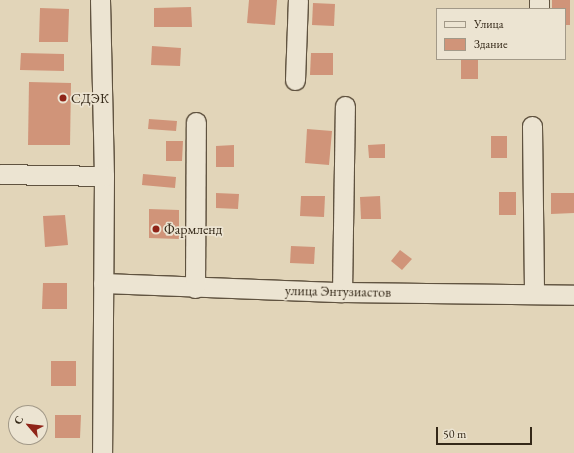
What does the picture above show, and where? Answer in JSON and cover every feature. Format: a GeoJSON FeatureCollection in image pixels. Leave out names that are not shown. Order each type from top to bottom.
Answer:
{"type":"FeatureCollection","features":[{"type":"Feature","properties":{"kind":"street"},"geometry":{"type":"LineString","coordinates":[[100,0],[104,176],[102,453]]}},
{"type":"Feature","properties":{"kind":"street"},"geometry":{"type":"LineString","coordinates":[[296,80],[298,0]]}},
{"type":"Feature","properties":{"kind":"street"},"geometry":{"type":"LineString","coordinates":[[342,292],[345,106]]}},
{"type":"Feature","properties":{"kind":"street"},"geometry":{"type":"LineString","coordinates":[[195,288],[196,122]]}},
{"type":"Feature","properties":{"kind":"street"},"geometry":{"type":"LineString","coordinates":[[532,126],[534,294]]}},
{"type":"Feature","properties":{"kind":"street"},"geometry":{"type":"LineString","coordinates":[[0,174],[104,176]]}},
{"type":"Feature","properties":{"kind":"street","name":"улица Энтузиастов"},"geometry":{"type":"LineString","coordinates":[[103,283],[195,288],[342,292],[574,295]]}},
{"type":"Feature","properties":{"kind":"building"},"geometry":{"type":"Polygon","coordinates":[[[249,0],[277,0],[275,25],[247,23],[249,0]]]}},
{"type":"Feature","properties":{"kind":"building"},"geometry":{"type":"Polygon","coordinates":[[[552,0],[570,0],[570,25],[566,25],[566,8],[552,8],[552,0]]]}},
{"type":"Feature","properties":{"kind":"building"},"geometry":{"type":"Polygon","coordinates":[[[313,3],[335,4],[334,26],[312,25],[313,3]]]}},
{"type":"Feature","properties":{"kind":"building"},"geometry":{"type":"Polygon","coordinates":[[[191,7],[192,27],[154,27],[154,8],[191,7]]]}},
{"type":"Feature","properties":{"kind":"building"},"geometry":{"type":"Polygon","coordinates":[[[40,8],[69,9],[68,42],[39,42],[40,8]]]}},
{"type":"Feature","properties":{"kind":"building"},"geometry":{"type":"Polygon","coordinates":[[[152,46],[181,48],[180,66],[151,65],[152,46]]]}},
{"type":"Feature","properties":{"kind":"building"},"geometry":{"type":"Polygon","coordinates":[[[21,53],[64,54],[64,71],[20,70],[21,53]]]}},
{"type":"Feature","properties":{"kind":"building"},"geometry":{"type":"Polygon","coordinates":[[[311,53],[333,53],[333,75],[310,75],[311,53]]]}},
{"type":"Feature","properties":{"kind":"building"},"geometry":{"type":"Polygon","coordinates":[[[461,60],[478,60],[478,79],[461,79],[461,60]]]}},
{"type":"Feature","properties":{"kind":"building"},"geometry":{"type":"Polygon","coordinates":[[[29,82],[71,83],[70,145],[28,145],[29,82]]]}},
{"type":"Feature","properties":{"kind":"building"},"geometry":{"type":"Polygon","coordinates":[[[149,119],[177,121],[176,131],[148,129],[149,119]]]}},
{"type":"Feature","properties":{"kind":"building"},"geometry":{"type":"Polygon","coordinates":[[[307,129],[332,131],[329,165],[305,163],[307,129]]]}},
{"type":"Feature","properties":{"kind":"building"},"geometry":{"type":"Polygon","coordinates":[[[491,136],[507,136],[507,158],[491,158],[491,136]]]}},
{"type":"Feature","properties":{"kind":"building"},"geometry":{"type":"Polygon","coordinates":[[[166,141],[183,141],[182,161],[166,161],[166,141]]]}},
{"type":"Feature","properties":{"kind":"building"},"geometry":{"type":"Polygon","coordinates":[[[385,144],[385,158],[369,158],[368,145],[385,144]]]}},
{"type":"Feature","properties":{"kind":"building"},"geometry":{"type":"Polygon","coordinates":[[[234,145],[234,167],[216,167],[216,146],[234,145]]]}},
{"type":"Feature","properties":{"kind":"building"},"geometry":{"type":"Polygon","coordinates":[[[143,174],[176,177],[175,188],[142,185],[143,174]]]}},
{"type":"Feature","properties":{"kind":"building"},"geometry":{"type":"Polygon","coordinates":[[[499,192],[516,192],[516,215],[499,215],[499,192]]]}},
{"type":"Feature","properties":{"kind":"building"},"geometry":{"type":"Polygon","coordinates":[[[216,193],[239,194],[238,209],[216,208],[216,193]]]}},
{"type":"Feature","properties":{"kind":"building"},"geometry":{"type":"Polygon","coordinates":[[[551,193],[574,193],[574,213],[551,214],[551,193]]]}},
{"type":"Feature","properties":{"kind":"building"},"geometry":{"type":"Polygon","coordinates":[[[301,196],[325,196],[324,217],[300,216],[301,196]]]}},
{"type":"Feature","properties":{"kind":"building"},"geometry":{"type":"Polygon","coordinates":[[[380,196],[381,219],[361,219],[360,197],[380,196]]]}},
{"type":"Feature","properties":{"kind":"building"},"geometry":{"type":"Polygon","coordinates":[[[149,209],[179,210],[179,239],[149,238],[149,209]]]}},
{"type":"Feature","properties":{"kind":"building"},"geometry":{"type":"Polygon","coordinates":[[[65,215],[68,245],[45,247],[43,216],[65,215]]]}},
{"type":"Feature","properties":{"kind":"building"},"geometry":{"type":"Polygon","coordinates":[[[291,246],[315,247],[314,264],[290,263],[291,246]]]}},
{"type":"Feature","properties":{"kind":"building"},"geometry":{"type":"Polygon","coordinates":[[[400,250],[412,259],[402,270],[391,261],[400,250]]]}},
{"type":"Feature","properties":{"kind":"building"},"geometry":{"type":"Polygon","coordinates":[[[43,283],[67,283],[67,309],[42,309],[43,283]]]}},
{"type":"Feature","properties":{"kind":"building"},"geometry":{"type":"Polygon","coordinates":[[[51,361],[76,361],[76,386],[51,386],[51,361]]]}},
{"type":"Feature","properties":{"kind":"building"},"geometry":{"type":"Polygon","coordinates":[[[55,415],[81,415],[80,438],[55,438],[55,415]]]}},
{"type":"Feature","properties":{"kind":"place","name":"СДЭК"},"geometry":{"type":"Point","coordinates":[63,98]}},
{"type":"Feature","properties":{"kind":"place","name":"Фармленд"},"geometry":{"type":"Point","coordinates":[156,229]}}]}
